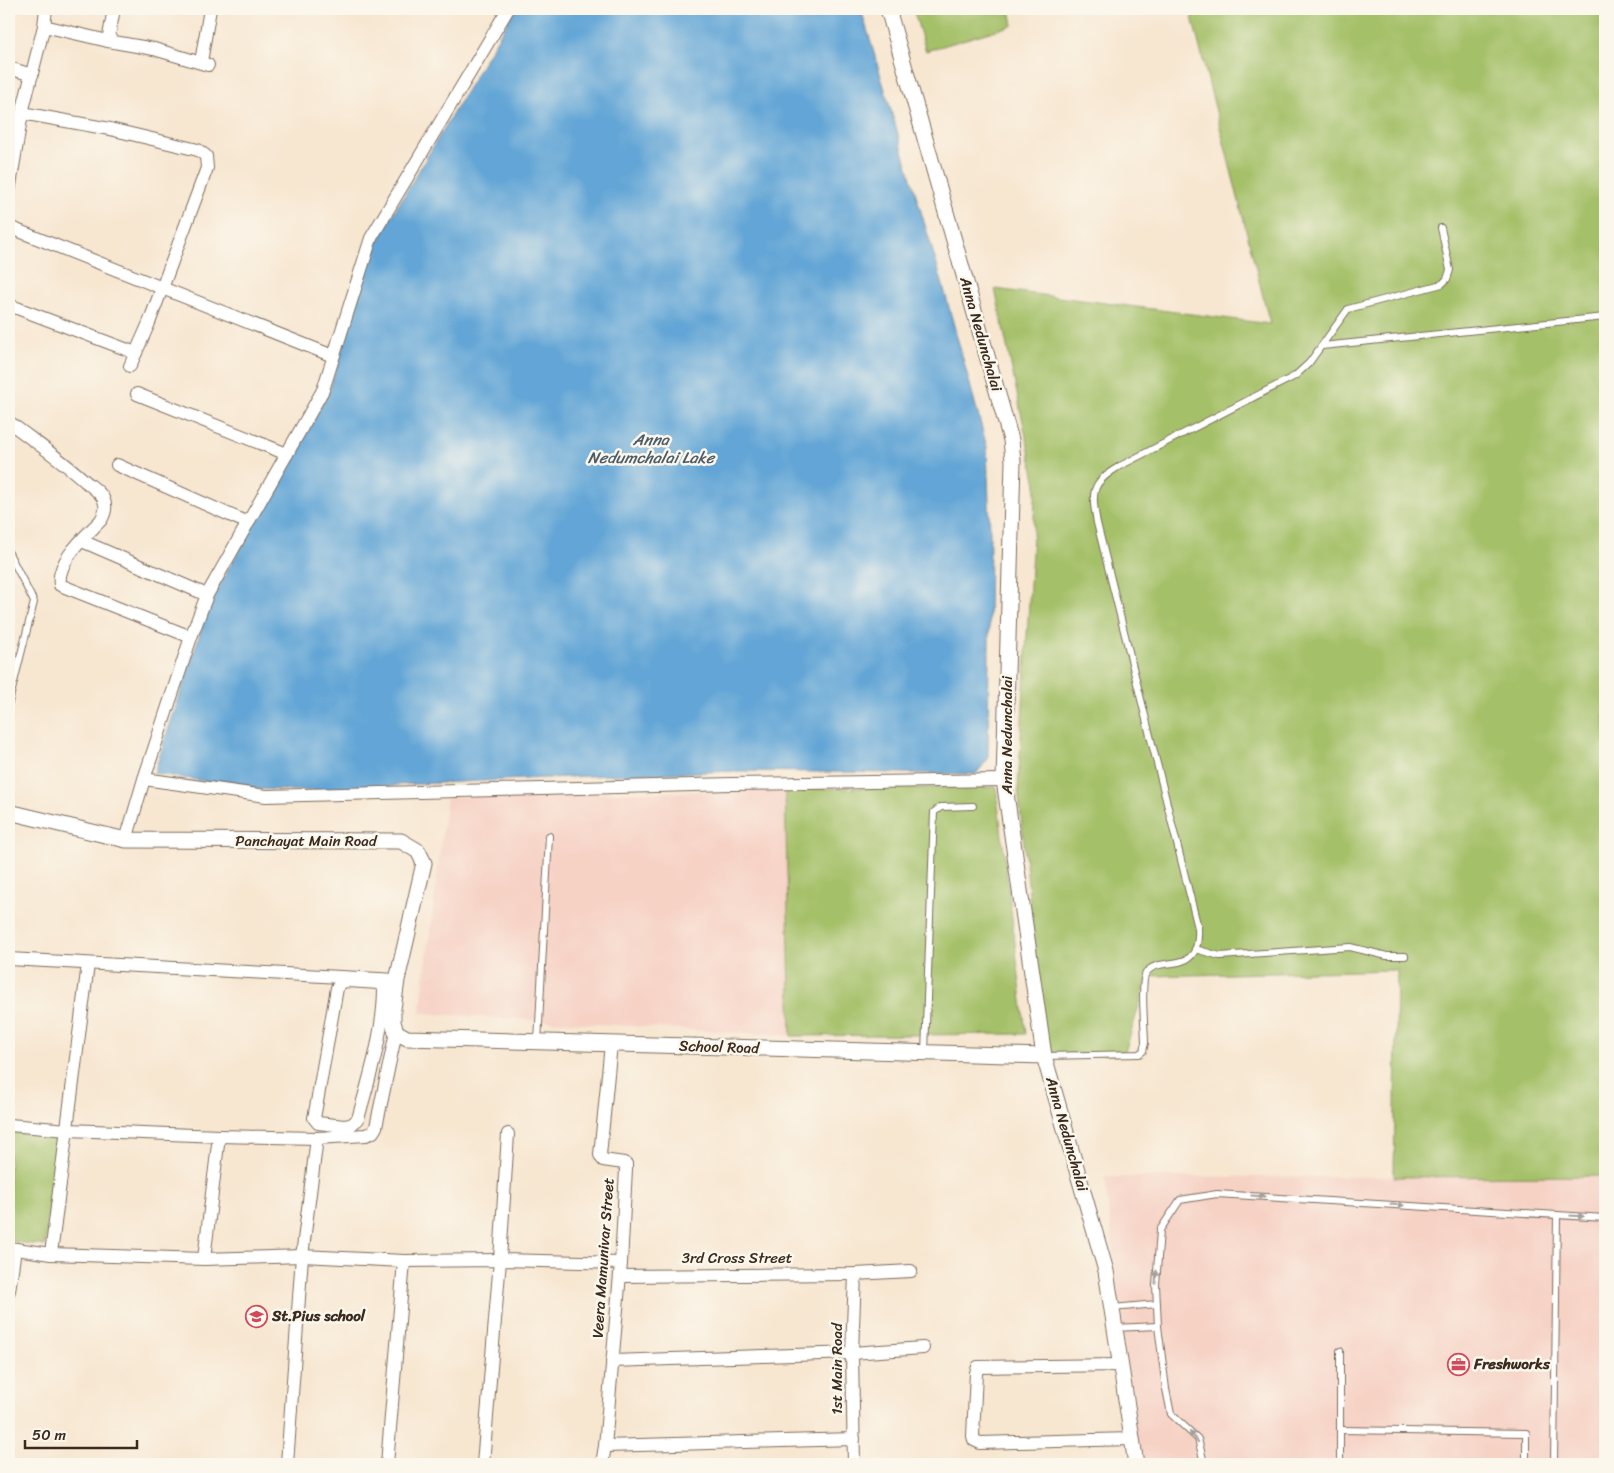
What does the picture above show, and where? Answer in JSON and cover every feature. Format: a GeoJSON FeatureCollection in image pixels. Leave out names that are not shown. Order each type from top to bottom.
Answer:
{"type":"FeatureCollection","features":[{"type":"Feature","properties":{"kind":"street"},"geometry":{"type":"LineString","coordinates":[[9,191],[22,113],[44,26],[46,9]]}},
{"type":"Feature","properties":{"kind":"street"},"geometry":{"type":"LineString","coordinates":[[108,41],[114,9]]}},
{"type":"Feature","properties":{"kind":"street"},"geometry":{"type":"LineString","coordinates":[[44,26],[108,41],[154,49],[204,64],[210,9]]}},
{"type":"Feature","properties":{"kind":"street"},"geometry":{"type":"LineString","coordinates":[[126,840],[191,637],[207,595],[322,390],[371,238],[508,9]]}},
{"type":"Feature","properties":{"kind":"street","name":"Anna Nedunchalai"},"geometry":{"type":"LineString","coordinates":[[888,9],[1013,450],[1004,780],[1044,1056],[1106,1271],[1136,1464]]}},
{"type":"Feature","properties":{"kind":"street"},"geometry":{"type":"LineString","coordinates":[[9,68],[32,75]]}},
{"type":"Feature","properties":{"kind":"street"},"geometry":{"type":"LineString","coordinates":[[22,113],[110,129],[198,150],[202,152],[207,162],[207,168],[162,288],[130,366]]}},
{"type":"Feature","properties":{"kind":"street"},"geometry":{"type":"LineString","coordinates":[[9,226],[333,356]]}},
{"type":"Feature","properties":{"kind":"street"},"geometry":{"type":"LineString","coordinates":[[9,305],[136,353]]}},
{"type":"Feature","properties":{"kind":"street"},"geometry":{"type":"LineString","coordinates":[[137,394],[287,454]]}},
{"type":"Feature","properties":{"kind":"street"},"geometry":{"type":"LineString","coordinates":[[9,422],[76,473],[100,494],[106,508],[105,514],[64,563],[59,579],[60,585],[191,637]]}},
{"type":"Feature","properties":{"kind":"street"},"geometry":{"type":"LineString","coordinates":[[117,465],[248,523]]}},
{"type":"Feature","properties":{"kind":"street"},"geometry":{"type":"LineString","coordinates":[[82,541],[207,595]]}},
{"type":"Feature","properties":{"kind":"street"},"geometry":{"type":"LineString","coordinates":[[144,780],[266,796],[406,794],[732,784],[1004,780]]}},
{"type":"Feature","properties":{"kind":"street","name":"Panchayat Main Road"},"geometry":{"type":"LineString","coordinates":[[9,812],[126,840],[401,841],[418,850],[424,863],[397,980],[392,1022],[394,1041]]}},
{"type":"Feature","properties":{"kind":"street"},"geometry":{"type":"LineString","coordinates":[[9,959],[397,980]]}},
{"type":"Feature","properties":{"kind":"street"},"geometry":{"type":"LineString","coordinates":[[51,1254],[88,964]]}},
{"type":"Feature","properties":{"kind":"street"},"geometry":{"type":"LineString","coordinates":[[348,980],[379,983],[384,987],[384,1001],[378,1042],[358,1119],[351,1125],[344,1126],[318,1123],[314,1118],[316,1102],[337,988],[341,982],[348,980]]}},
{"type":"Feature","properties":{"kind":"street","name":"School Road"},"geometry":{"type":"LineString","coordinates":[[394,1041],[407,1038],[1044,1056]]}},
{"type":"Feature","properties":{"kind":"street"},"geometry":{"type":"LineString","coordinates":[[9,1125],[68,1130],[219,1136],[317,1138],[366,1134],[373,1132],[376,1127],[394,1041],[378,1042]]}},
{"type":"Feature","properties":{"kind":"street","name":"Veera Mamunivar Street"},"geometry":{"type":"LineString","coordinates":[[602,1464],[620,1269],[626,1167],[626,1164],[622,1162],[603,1160],[600,1155],[611,1044]]}},
{"type":"Feature","properties":{"kind":"street"},"geometry":{"type":"LineString","coordinates":[[483,1464],[500,1260],[508,1134]]}},
{"type":"Feature","properties":{"kind":"street"},"geometry":{"type":"LineString","coordinates":[[204,1259],[219,1136]]}},
{"type":"Feature","properties":{"kind":"street"},"geometry":{"type":"LineString","coordinates":[[287,1464],[302,1256],[317,1138]]}},
{"type":"Feature","properties":{"kind":"street"},"geometry":{"type":"LineString","coordinates":[[9,1291],[12,1248]]}},
{"type":"Feature","properties":{"kind":"street","name":"3rd Cross Street"},"geometry":{"type":"LineString","coordinates":[[12,1248],[51,1254],[204,1259],[302,1256],[404,1262],[500,1260],[620,1269],[855,1274],[911,1271]]}},
{"type":"Feature","properties":{"kind":"street"},"geometry":{"type":"LineString","coordinates":[[387,1464],[404,1262]]}},
{"type":"Feature","properties":{"kind":"street","name":"1st Main Road"},"geometry":{"type":"LineString","coordinates":[[854,1464],[852,1353],[855,1274]]}},
{"type":"Feature","properties":{"kind":"street"},"geometry":{"type":"LineString","coordinates":[[612,1360],[852,1353],[922,1348]]}},
{"type":"Feature","properties":{"kind":"street"},"geometry":{"type":"LineString","coordinates":[[1120,1366],[978,1367],[976,1373],[973,1436],[974,1440],[980,1443],[1132,1439]]}},
{"type":"Feature","properties":{"kind":"street"},"geometry":{"type":"LineString","coordinates":[[605,1446],[854,1439]]}},
{"type":"Feature","properties":{"kind":"lane"},"geometry":{"type":"LineString","coordinates":[[1044,1056],[1139,1054],[1143,1051],[1145,1043],[1143,984],[1147,972],[1156,966],[1185,960],[1195,949],[1198,938],[1198,928],[1097,523],[1094,495],[1096,486],[1102,479],[1120,466],[1295,376],[1309,363],[1348,309],[1442,284],[1448,279],[1450,270],[1441,228]]}},
{"type":"Feature","properties":{"kind":"lane"},"geometry":{"type":"LineString","coordinates":[[1322,346],[1605,316]]}},
{"type":"Feature","properties":{"kind":"lane"},"geometry":{"type":"LineString","coordinates":[[9,553],[34,602],[9,702]]}},
{"type":"Feature","properties":{"kind":"lane"},"geometry":{"type":"LineString","coordinates":[[925,1053],[934,812],[941,807],[974,806]]}},
{"type":"Feature","properties":{"kind":"lane"},"geometry":{"type":"LineString","coordinates":[[538,1042],[549,836]]}},
{"type":"Feature","properties":{"kind":"lane"},"geometry":{"type":"LineString","coordinates":[[1195,949],[1220,956],[1350,947],[1387,956],[1405,956]]}},
{"type":"Feature","properties":{"kind":"lane"},"geometry":{"type":"LineString","coordinates":[[1241,1464],[1204,1463],[1198,1439],[1171,1414],[1158,1326],[1156,1285],[1160,1230],[1180,1200],[1217,1194],[1605,1218]]}},
{"type":"Feature","properties":{"kind":"lane"},"geometry":{"type":"LineString","coordinates":[[1554,1464],[1557,1215]]}},
{"type":"Feature","properties":{"kind":"lane"},"geometry":{"type":"LineString","coordinates":[[1112,1308],[1157,1304]]}},
{"type":"Feature","properties":{"kind":"lane"},"geometry":{"type":"LineString","coordinates":[[1114,1328],[1158,1326]]}},
{"type":"Feature","properties":{"kind":"lane"},"geometry":{"type":"LineString","coordinates":[[1340,1351],[1340,1464]]}},
{"type":"Feature","properties":{"kind":"lane"},"geometry":{"type":"LineString","coordinates":[[1340,1430],[1526,1433],[1526,1464]]}},
{"type":"Feature","properties":{"kind":"shaded area"},"geometry":{"type":"Polygon","coordinates":[[[785,789],[791,1036],[420,1013],[447,797],[785,789]]]}},
{"type":"Feature","properties":{"kind":"shaded area"},"geometry":{"type":"Polygon","coordinates":[[[1605,1176],[1605,1464],[1136,1464],[1105,1177],[1605,1176]]]}},
{"type":"Feature","properties":{"kind":"green space"},"geometry":{"type":"Polygon","coordinates":[[[913,9],[1010,9],[1013,25],[926,51],[913,9]]]}},
{"type":"Feature","properties":{"kind":"green space"},"geometry":{"type":"Polygon","coordinates":[[[1190,9],[1605,9],[1605,1176],[1394,1177],[1397,970],[1148,976],[1124,1055],[1046,1053],[1018,788],[1036,484],[995,289],[1270,324],[1190,9]]]}},
{"type":"Feature","properties":{"kind":"green space"},"geometry":{"type":"Polygon","coordinates":[[[996,787],[1026,1034],[791,1036],[785,789],[996,787]]]}},
{"type":"Feature","properties":{"kind":"green space"},"geometry":{"type":"Polygon","coordinates":[[[9,1132],[58,1136],[45,1246],[9,1241],[9,1132]]]}},
{"type":"Feature","properties":{"kind":"water","name":"Anna Nedumchalai Lake"},"geometry":{"type":"Polygon","coordinates":[[[515,9],[861,9],[944,289],[987,447],[990,531],[988,759],[976,774],[740,771],[397,785],[378,790],[316,791],[253,789],[154,773],[211,600],[329,391],[374,246],[515,9]]]}},
{"type":"Feature","properties":{"kind":"place","name":"St.Pius school"},"geometry":{"type":"Point","coordinates":[256,1316]}},
{"type":"Feature","properties":{"kind":"place","name":"Freshworks"},"geometry":{"type":"Point","coordinates":[1458,1364]}}]}
